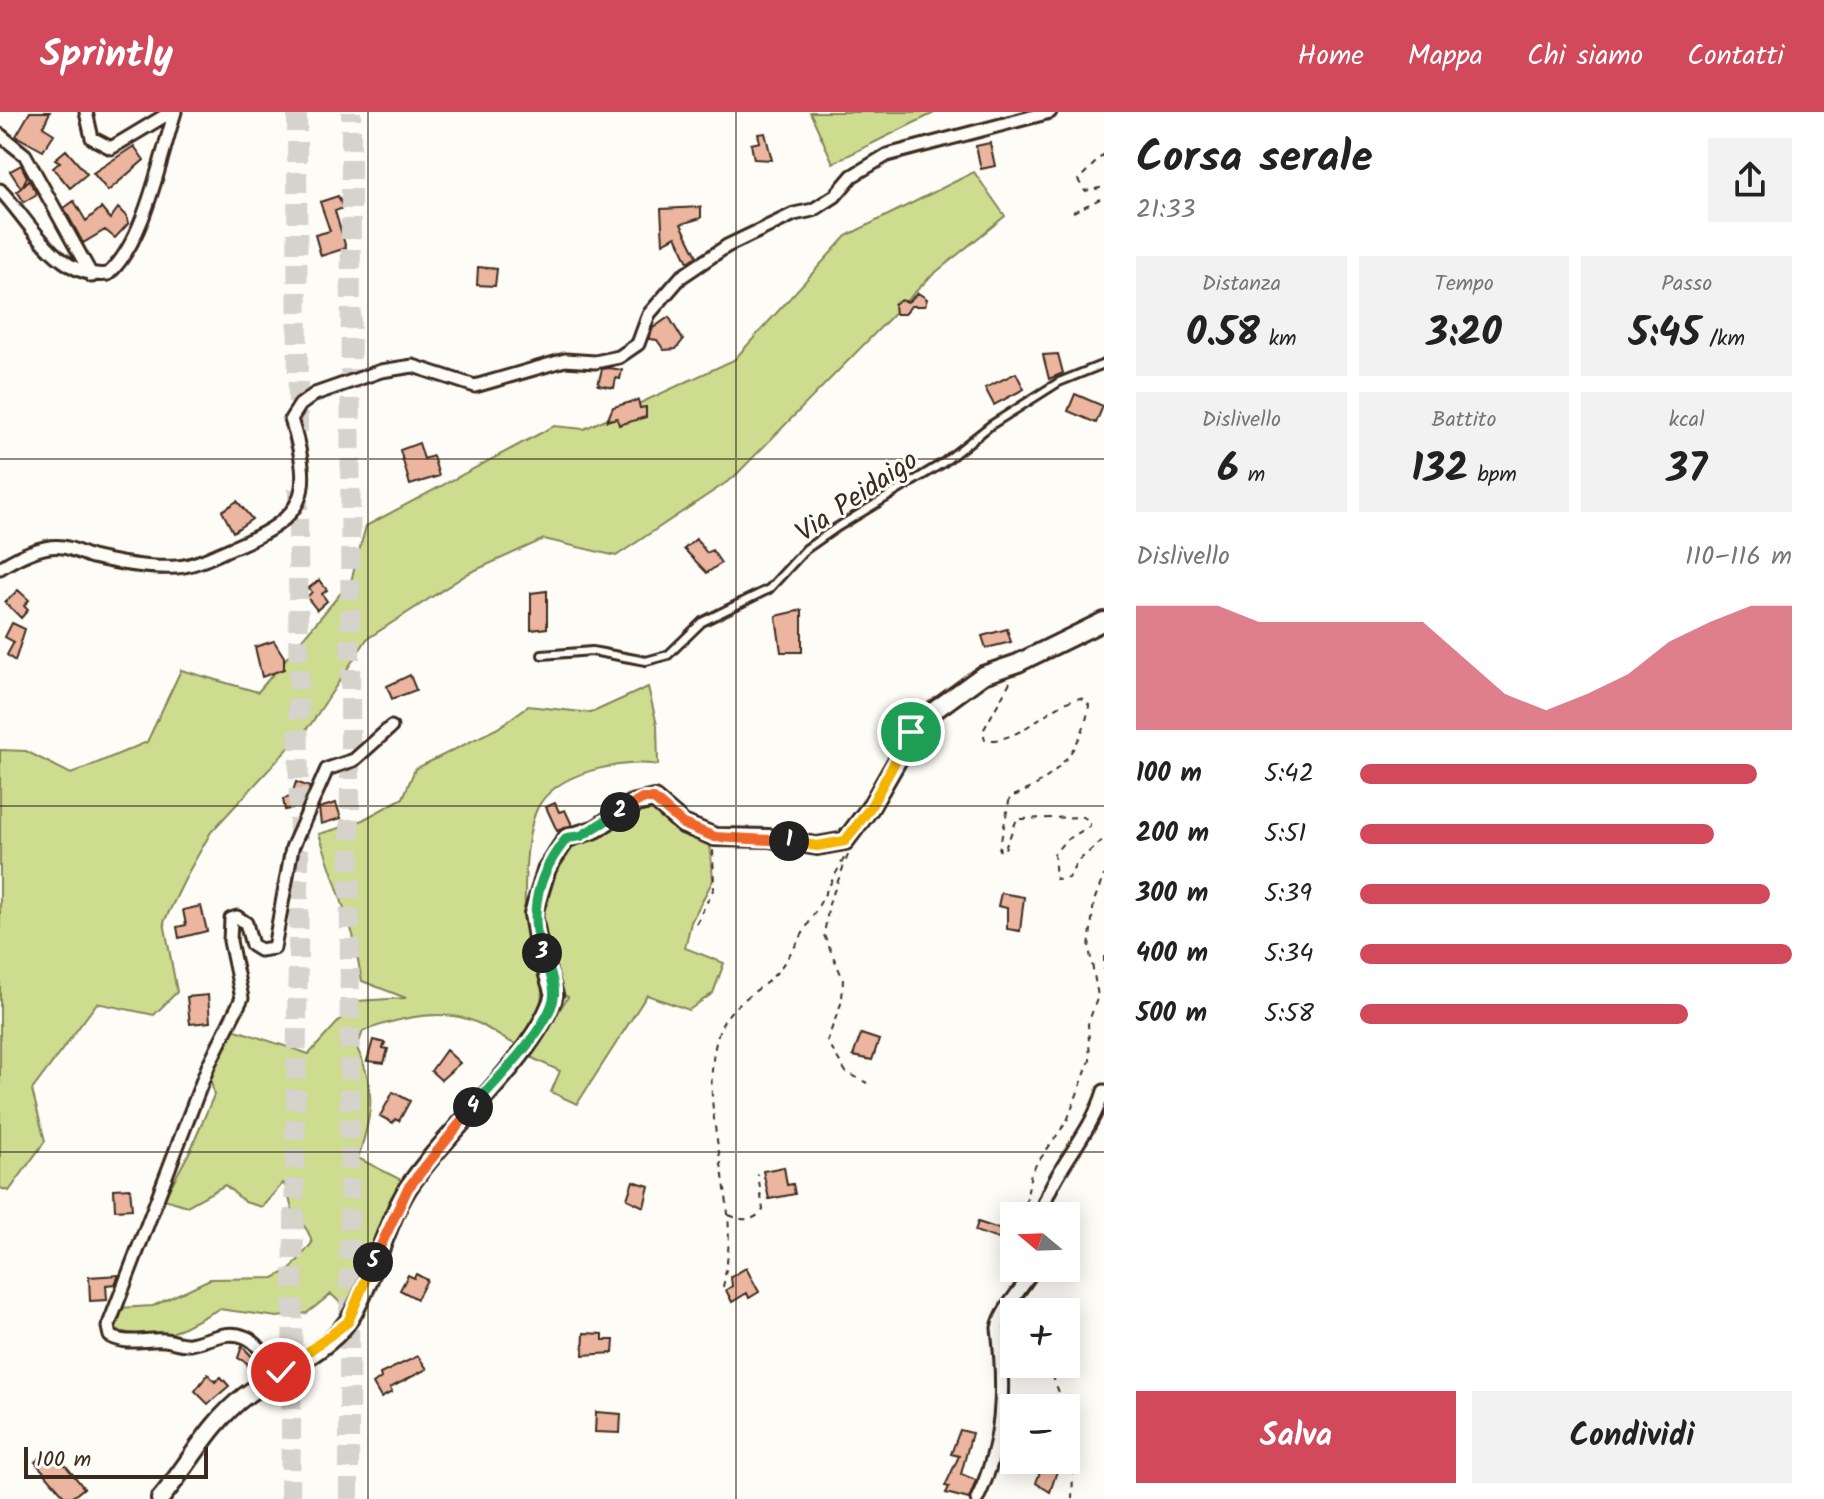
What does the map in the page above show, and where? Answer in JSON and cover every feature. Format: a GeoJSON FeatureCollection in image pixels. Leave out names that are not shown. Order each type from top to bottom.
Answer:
{"type":"FeatureCollection","features":[{"type":"Feature","properties":{"kind":"street"},"geometry":{"type":"LineString","coordinates":[[86,112],[92,138],[111,148],[173,112]]}},
{"type":"Feature","properties":{"kind":"street"},"geometry":{"type":"LineString","coordinates":[[0,190],[62,261],[92,276],[108,274],[122,262],[137,236],[173,112]]}},
{"type":"Feature","properties":{"kind":"street"},"geometry":{"type":"LineString","coordinates":[[0,568],[18,557],[62,546],[134,565],[179,567],[270,532],[296,508],[302,489],[301,451],[291,419],[300,405],[315,394],[381,371],[413,366],[475,386],[565,360],[595,362],[619,357],[638,344],[649,314],[681,277],[727,246],[794,214],[813,210],[835,196],[852,176],[887,155],[1050,112]]}},
{"type":"Feature","properties":{"kind":"street"},"geometry":{"type":"LineString","coordinates":[[0,135],[25,155],[92,276]]}},
{"type":"Feature","properties":{"kind":"street"},"geometry":{"type":"LineString","coordinates":[[160,1499],[215,1426],[243,1397],[348,1322],[385,1233],[408,1188],[534,1037],[554,995],[533,914],[547,868],[567,838],[588,833],[642,799],[654,799],[683,824],[715,837],[769,838],[817,846],[845,841],[870,808],[920,721],[974,680],[1018,663],[1104,621]]}},
{"type":"Feature","properties":{"kind":"street"},"geometry":{"type":"LineString","coordinates":[[277,1375],[254,1343],[243,1336],[219,1335],[188,1344],[162,1339],[143,1342],[116,1339],[110,1336],[108,1327],[209,1064],[242,998],[230,941],[231,919],[237,917],[246,923],[252,945],[260,950],[274,948],[292,848],[327,769],[354,760],[391,727]]}},
{"type":"Feature","properties":{"kind":"street"},"geometry":{"type":"LineString","coordinates":[[1045,1202],[1050,1188],[1093,1122],[1104,1091]]}},
{"type":"Feature","properties":{"kind":"street"},"geometry":{"type":"LineString","coordinates":[[977,1499],[991,1469],[1002,1425],[998,1328],[1001,1314],[1022,1292],[1027,1282]]}},
{"type":"Feature","properties":{"kind":"lane","name":"Via Peidaigo"},"geometry":{"type":"LineString","coordinates":[[542,655],[592,651],[646,661],[668,655],[702,622],[769,589],[806,549],[836,528],[943,463],[991,425],[1059,382],[1104,364]]}},
{"type":"Feature","properties":{"kind":"path"},"geometry":{"type":"LineString","coordinates":[[1104,154],[1078,180],[1085,191],[1104,187]]}},
{"type":"Feature","properties":{"kind":"path"},"geometry":{"type":"LineString","coordinates":[[1073,212],[1104,197]]}},
{"type":"Feature","properties":{"kind":"path"},"geometry":{"type":"LineString","coordinates":[[1018,663],[983,731],[985,740],[1008,736],[1038,721],[1067,700],[1081,698],[1089,705],[1075,750],[1033,789],[1010,797],[999,850],[1004,851],[1017,819],[1083,817],[1090,821],[1090,826],[1065,841],[1054,854],[1056,879],[1069,878],[1077,862],[1104,839]]}},
{"type":"Feature","properties":{"kind":"path"},"geometry":{"type":"LineString","coordinates":[[696,924],[714,888],[715,837]]}},
{"type":"Feature","properties":{"kind":"path"},"geometry":{"type":"LineString","coordinates":[[723,1287],[728,1214],[713,1103],[713,1062],[720,1029],[735,1007],[774,975],[795,948],[848,851],[848,862],[829,904],[824,935],[843,979],[842,1001],[827,1041],[846,1072],[867,1083]]}},
{"type":"Feature","properties":{"kind":"path"},"geometry":{"type":"LineString","coordinates":[[1026,1202],[1031,1172],[1067,1121],[1090,1060],[1088,1024],[1098,996],[1089,948],[1094,901],[1104,875]]}},
{"type":"Feature","properties":{"kind":"path"},"geometry":{"type":"LineString","coordinates":[[1104,956],[1104,974]]}},
{"type":"Feature","properties":{"kind":"path"},"geometry":{"type":"LineString","coordinates":[[728,1214],[741,1220],[757,1217],[763,1210],[758,1174]]}},
{"type":"Feature","properties":{"kind":"path"},"geometry":{"type":"LineString","coordinates":[[1072,1499],[1073,1474]]}},
{"type":"Feature","properties":{"kind":"green space"},"geometry":{"type":"Polygon","coordinates":[[[810,112],[936,112],[833,163],[810,112]]]}},
{"type":"Feature","properties":{"kind":"green space"},"geometry":{"type":"Polygon","coordinates":[[[974,172],[1005,216],[930,277],[733,478],[616,556],[544,539],[469,573],[367,639],[311,724],[211,832],[189,871],[164,922],[177,992],[154,1015],[97,1003],[32,1090],[45,1141],[9,1191],[0,1188],[0,750],[26,751],[71,774],[147,742],[181,670],[258,692],[351,581],[366,526],[554,426],[584,429],[734,360],[846,236],[974,172]]]}},
{"type":"Feature","properties":{"kind":"green space"},"geometry":{"type":"Polygon","coordinates":[[[648,687],[657,725],[658,765],[626,764],[573,777],[546,796],[537,809],[529,836],[525,908],[527,937],[543,983],[536,1016],[519,1045],[480,1024],[452,1016],[406,1018],[363,1031],[357,1048],[368,1077],[370,1103],[367,1129],[358,1158],[405,1182],[349,1311],[331,1294],[307,1313],[277,1317],[219,1309],[172,1333],[141,1335],[116,1331],[119,1308],[153,1306],[210,1279],[274,1278],[291,1269],[312,1243],[294,1213],[283,1183],[262,1207],[245,1202],[225,1185],[187,1206],[164,1199],[191,1149],[214,1095],[210,1076],[233,1029],[309,1054],[357,1001],[406,998],[362,981],[353,935],[319,834],[357,823],[403,798],[415,769],[498,728],[528,706],[591,713],[648,687]]]}},
{"type":"Feature","properties":{"kind":"green space"},"geometry":{"type":"Polygon","coordinates":[[[652,806],[669,825],[710,842],[713,880],[691,922],[685,948],[724,963],[713,993],[689,1010],[647,995],[577,1104],[551,1092],[560,1071],[528,1056],[568,997],[560,992],[539,912],[568,846],[584,842],[652,806]]]}},
{"type":"Feature","properties":{"kind":"building"},"geometry":{"type":"Polygon","coordinates":[[[30,112],[50,112],[43,127],[54,134],[43,151],[16,136],[30,112]]]}},
{"type":"Feature","properties":{"kind":"building"},"geometry":{"type":"Polygon","coordinates":[[[765,133],[772,160],[754,159],[751,144],[760,142],[758,134],[765,133]]]}},
{"type":"Feature","properties":{"kind":"building"},"geometry":{"type":"Polygon","coordinates":[[[990,143],[995,166],[981,169],[976,146],[990,143]]]}},
{"type":"Feature","properties":{"kind":"building"},"geometry":{"type":"Polygon","coordinates":[[[134,146],[144,160],[108,191],[93,173],[134,146]]]}},
{"type":"Feature","properties":{"kind":"building"},"geometry":{"type":"Polygon","coordinates":[[[66,150],[87,174],[70,188],[53,168],[60,162],[55,159],[66,150]]]}},
{"type":"Feature","properties":{"kind":"building"},"geometry":{"type":"Polygon","coordinates":[[[21,165],[27,177],[22,187],[29,180],[37,194],[24,202],[17,191],[21,188],[10,171],[21,165]]]}},
{"type":"Feature","properties":{"kind":"building"},"geometry":{"type":"Polygon","coordinates":[[[338,196],[343,208],[335,211],[346,248],[321,256],[315,235],[330,231],[320,202],[338,196]]]}},
{"type":"Feature","properties":{"kind":"building"},"geometry":{"type":"Polygon","coordinates":[[[74,201],[86,221],[101,208],[110,219],[118,208],[127,217],[128,224],[115,238],[105,230],[83,243],[64,208],[74,201]]]}},
{"type":"Feature","properties":{"kind":"building"},"geometry":{"type":"Polygon","coordinates":[[[701,207],[701,218],[681,224],[697,256],[688,262],[676,236],[663,243],[661,209],[701,207]]]}},
{"type":"Feature","properties":{"kind":"building"},"geometry":{"type":"Polygon","coordinates":[[[478,267],[497,269],[495,286],[477,285],[478,267]]]}},
{"type":"Feature","properties":{"kind":"building"},"geometry":{"type":"Polygon","coordinates":[[[918,293],[927,299],[925,306],[911,306],[905,314],[895,314],[894,304],[901,300],[908,302],[918,293]]]}},
{"type":"Feature","properties":{"kind":"building"},"geometry":{"type":"Polygon","coordinates":[[[669,317],[683,340],[676,349],[664,350],[657,340],[649,339],[653,328],[669,317]]]}},
{"type":"Feature","properties":{"kind":"building"},"geometry":{"type":"Polygon","coordinates":[[[1058,354],[1063,373],[1049,379],[1043,355],[1058,354]]]}},
{"type":"Feature","properties":{"kind":"building"},"geometry":{"type":"Polygon","coordinates":[[[602,369],[622,370],[614,388],[598,385],[602,369]]]}},
{"type":"Feature","properties":{"kind":"building"},"geometry":{"type":"Polygon","coordinates":[[[1016,373],[1024,389],[994,405],[985,388],[1016,373]]]}},
{"type":"Feature","properties":{"kind":"building"},"geometry":{"type":"Polygon","coordinates":[[[1075,394],[1103,406],[1096,423],[1068,411],[1075,394]]]}},
{"type":"Feature","properties":{"kind":"building"},"geometry":{"type":"Polygon","coordinates":[[[638,400],[640,408],[646,407],[646,417],[619,425],[617,418],[607,421],[613,407],[638,400]]]}},
{"type":"Feature","properties":{"kind":"building"},"geometry":{"type":"Polygon","coordinates":[[[419,443],[424,459],[433,456],[439,476],[410,485],[400,450],[419,443]]]}},
{"type":"Feature","properties":{"kind":"building"},"geometry":{"type":"Polygon","coordinates":[[[237,501],[252,519],[233,532],[222,511],[237,501]]]}},
{"type":"Feature","properties":{"kind":"building"},"geometry":{"type":"Polygon","coordinates":[[[696,539],[707,553],[712,550],[721,563],[707,573],[684,549],[696,539]]]}},
{"type":"Feature","properties":{"kind":"building"},"geometry":{"type":"Polygon","coordinates":[[[319,580],[327,590],[322,594],[327,601],[317,610],[307,597],[312,592],[309,588],[319,580]]]}},
{"type":"Feature","properties":{"kind":"building"},"geometry":{"type":"Polygon","coordinates":[[[18,590],[29,600],[24,606],[28,610],[21,618],[5,602],[18,590]]]}},
{"type":"Feature","properties":{"kind":"building"},"geometry":{"type":"Polygon","coordinates":[[[547,591],[547,628],[531,630],[531,593],[547,591]]]}},
{"type":"Feature","properties":{"kind":"building"},"geometry":{"type":"Polygon","coordinates":[[[802,610],[802,652],[781,652],[776,616],[802,610]]]}},
{"type":"Feature","properties":{"kind":"building"},"geometry":{"type":"Polygon","coordinates":[[[12,623],[25,629],[15,661],[7,655],[14,642],[5,637],[12,623]]]}},
{"type":"Feature","properties":{"kind":"building"},"geometry":{"type":"Polygon","coordinates":[[[1007,629],[1011,642],[986,648],[982,636],[1007,629]]]}},
{"type":"Feature","properties":{"kind":"building"},"geometry":{"type":"Polygon","coordinates":[[[274,641],[284,657],[284,669],[262,677],[255,647],[274,641]]]}},
{"type":"Feature","properties":{"kind":"building"},"geometry":{"type":"Polygon","coordinates":[[[410,675],[416,690],[392,699],[387,686],[410,675]]]}},
{"type":"Feature","properties":{"kind":"building"},"geometry":{"type":"Polygon","coordinates":[[[296,782],[310,787],[302,803],[296,801],[294,808],[285,810],[283,799],[291,797],[296,782]]]}},
{"type":"Feature","properties":{"kind":"building"},"geometry":{"type":"Polygon","coordinates":[[[336,803],[341,818],[321,824],[319,808],[336,803]]]}},
{"type":"Feature","properties":{"kind":"building"},"geometry":{"type":"Polygon","coordinates":[[[555,803],[559,812],[565,810],[572,825],[557,831],[546,807],[555,803]]]}},
{"type":"Feature","properties":{"kind":"building"},"geometry":{"type":"Polygon","coordinates":[[[1001,893],[1024,897],[1020,931],[1007,929],[1007,908],[998,906],[1001,893]]]}},
{"type":"Feature","properties":{"kind":"building"},"geometry":{"type":"Polygon","coordinates":[[[201,906],[207,931],[179,938],[177,927],[186,925],[183,910],[201,906]]]}},
{"type":"Feature","properties":{"kind":"building"},"geometry":{"type":"Polygon","coordinates":[[[208,995],[210,1022],[190,1024],[187,997],[208,995]]]}},
{"type":"Feature","properties":{"kind":"building"},"geometry":{"type":"Polygon","coordinates":[[[861,1034],[879,1040],[872,1060],[853,1056],[861,1034]]]}},
{"type":"Feature","properties":{"kind":"building"},"geometry":{"type":"Polygon","coordinates":[[[373,1040],[385,1043],[383,1048],[388,1049],[384,1063],[367,1061],[373,1040]]]}},
{"type":"Feature","properties":{"kind":"building"},"geometry":{"type":"Polygon","coordinates":[[[446,1050],[460,1063],[441,1080],[431,1071],[446,1050]]]}},
{"type":"Feature","properties":{"kind":"building"},"geometry":{"type":"Polygon","coordinates":[[[393,1092],[410,1101],[399,1121],[395,1119],[393,1123],[380,1116],[393,1092]]]}},
{"type":"Feature","properties":{"kind":"building"},"geometry":{"type":"Polygon","coordinates":[[[784,1167],[787,1185],[793,1184],[795,1194],[769,1199],[763,1171],[784,1167]]]}},
{"type":"Feature","properties":{"kind":"building"},"geometry":{"type":"Polygon","coordinates":[[[633,1181],[649,1186],[644,1207],[627,1199],[633,1181]]]}},
{"type":"Feature","properties":{"kind":"building"},"geometry":{"type":"Polygon","coordinates":[[[130,1188],[132,1209],[115,1210],[114,1189],[130,1188]]]}},
{"type":"Feature","properties":{"kind":"building"},"geometry":{"type":"Polygon","coordinates":[[[978,1222],[1000,1229],[1000,1240],[975,1231],[978,1222]]]}},
{"type":"Feature","properties":{"kind":"building"},"geometry":{"type":"Polygon","coordinates":[[[746,1268],[759,1292],[749,1298],[747,1293],[732,1302],[726,1290],[732,1286],[731,1277],[746,1268]]]}},
{"type":"Feature","properties":{"kind":"building"},"geometry":{"type":"Polygon","coordinates":[[[416,1274],[427,1280],[417,1299],[400,1290],[408,1275],[414,1278],[416,1274]]]}},
{"type":"Feature","properties":{"kind":"building"},"geometry":{"type":"Polygon","coordinates":[[[119,1275],[115,1284],[106,1285],[107,1300],[90,1301],[89,1277],[119,1275]]]}},
{"type":"Feature","properties":{"kind":"building"},"geometry":{"type":"Polygon","coordinates":[[[584,1333],[603,1334],[603,1340],[614,1340],[613,1353],[583,1355],[584,1333]]]}},
{"type":"Feature","properties":{"kind":"building"},"geometry":{"type":"Polygon","coordinates":[[[242,1346],[262,1367],[256,1375],[250,1374],[247,1363],[238,1358],[242,1346]]]}},
{"type":"Feature","properties":{"kind":"building"},"geometry":{"type":"Polygon","coordinates":[[[418,1356],[427,1369],[390,1388],[392,1392],[381,1398],[373,1384],[381,1378],[380,1374],[418,1356]]]}},
{"type":"Feature","properties":{"kind":"building"},"geometry":{"type":"Polygon","coordinates":[[[208,1374],[215,1382],[221,1377],[229,1386],[208,1404],[195,1391],[208,1374]]]}},
{"type":"Feature","properties":{"kind":"building"},"geometry":{"type":"Polygon","coordinates":[[[596,1412],[621,1414],[620,1433],[595,1432],[596,1412]]]}},
{"type":"Feature","properties":{"kind":"building"},"geometry":{"type":"Polygon","coordinates":[[[960,1430],[972,1433],[961,1474],[976,1480],[969,1499],[946,1493],[949,1487],[945,1486],[959,1456],[951,1454],[960,1430]]]}},
{"type":"Feature","properties":{"kind":"building"},"geometry":{"type":"Polygon","coordinates":[[[45,1454],[51,1461],[58,1456],[84,1488],[74,1496],[65,1497],[35,1462],[45,1454]]]}},
{"type":"Feature","properties":{"kind":"building"},"geometry":{"type":"Polygon","coordinates":[[[1039,1474],[1056,1474],[1050,1492],[1036,1483],[1039,1474]]]}},
{"type":"Feature","properties":{"kind":"tunnel"},"geometry":{"type":"LineString","coordinates":[[297,112],[298,448]]}},
{"type":"Feature","properties":{"kind":"tunnel"},"geometry":{"type":"LineString","coordinates":[[349,1499],[351,112]]}},
{"type":"Feature","properties":{"kind":"tunnel"},"geometry":{"type":"LineString","coordinates":[[290,1499],[299,890],[298,484]]}},
{"type":"Feature","properties":{"kind":"route"},"geometry":{"type":"LineString","coordinates":[[281,1372],[348,1322],[385,1233],[408,1188],[534,1037],[550,1008],[554,995],[551,976],[537,938],[533,914],[547,868],[567,838],[596,829],[642,799],[654,799],[683,824],[715,837],[769,838],[832,846],[845,841],[870,808],[911,732]]}}]}
